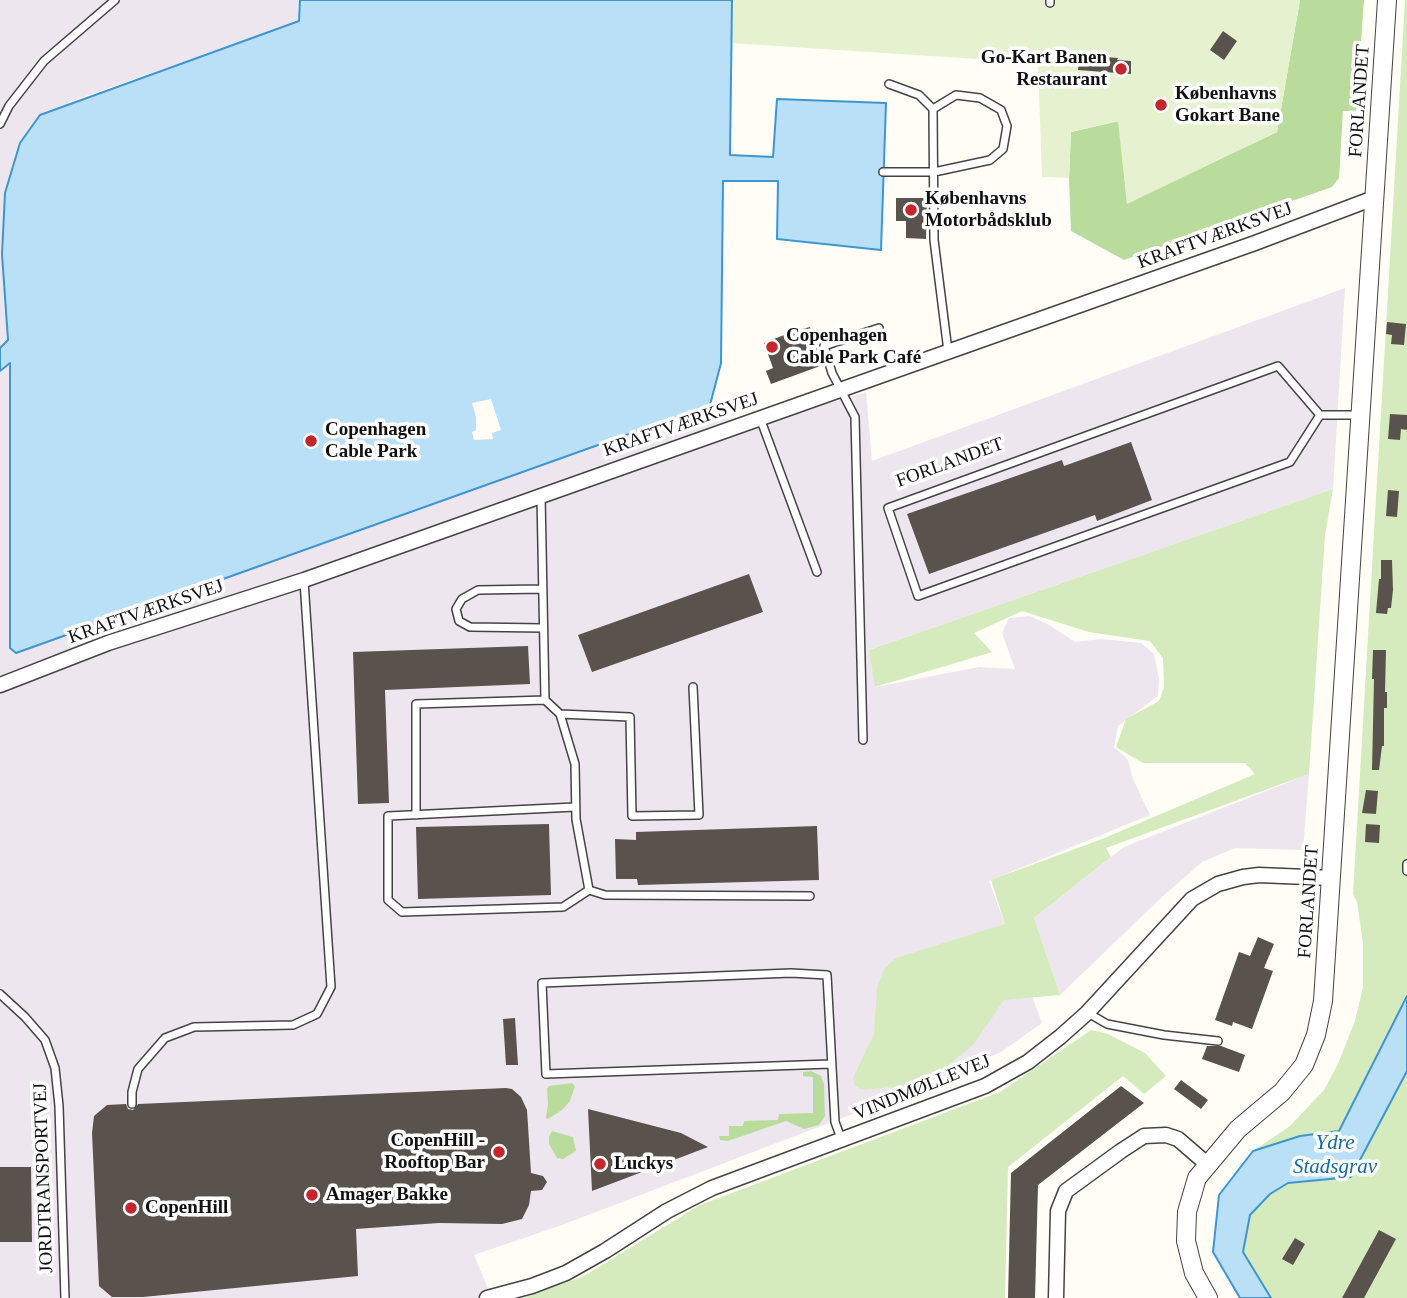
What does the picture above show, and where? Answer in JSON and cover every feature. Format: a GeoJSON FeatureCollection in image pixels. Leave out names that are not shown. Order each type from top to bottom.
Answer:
{"type":"FeatureCollection","features":[{"type":"Feature","properties":{"kind":"street","name":"FORLANDET"},"geometry":{"type":"LineString","coordinates":[[1208,1298],[1194,1273],[1186,1241],[1187,1212],[1197,1178],[1238,1129],[1282,1092],[1304,1065],[1316,1035],[1323,1001],[1387,0]]}},
{"type":"Feature","properties":{"kind":"street","name":"KRAFTVÆRKSVEJ"},"geometry":{"type":"LineString","coordinates":[[0,685],[108,643],[304,579],[1374,198]]}},
{"type":"Feature","properties":{"kind":"street","name":"VINDMØLLEVEJ"},"geometry":{"type":"LineString","coordinates":[[487,1298],[532,1286],[565,1273],[667,1211],[712,1188],[979,1089],[1028,1062],[1087,1013],[1192,899],[1218,884],[1259,875],[1331,878]]}},
{"type":"Feature","properties":{"kind":"street"},"geometry":{"type":"LineString","coordinates":[[1056,1298],[1058,1211],[1066,1191],[1144,1136],[1166,1135],[1178,1139],[1207,1164]]}},
{"type":"Feature","properties":{"kind":"lane"},"geometry":{"type":"LineString","coordinates":[[0,124],[9,106],[44,61],[115,0]]}},
{"type":"Feature","properties":{"kind":"lane"},"geometry":{"type":"LineString","coordinates":[[889,84],[919,95],[933,109],[934,240],[948,351]]}},
{"type":"Feature","properties":{"kind":"lane"},"geometry":{"type":"LineString","coordinates":[[884,172],[934,172],[990,160],[1003,149],[1007,126],[1002,110],[980,98],[956,95],[933,109]]}},
{"type":"Feature","properties":{"kind":"lane"},"geometry":{"type":"LineString","coordinates":[[863,740],[855,417],[832,373],[824,346],[879,328]]}},
{"type":"Feature","properties":{"kind":"lane","name":"FORLANDET"},"geometry":{"type":"LineString","coordinates":[[1278,366],[1320,415],[1290,462],[918,596],[888,508],[1278,366]]}},
{"type":"Feature","properties":{"kind":"lane"},"geometry":{"type":"LineString","coordinates":[[1320,415],[1360,415]]}},
{"type":"Feature","properties":{"kind":"lane"},"geometry":{"type":"LineString","coordinates":[[760,418],[817,572]]}},
{"type":"Feature","properties":{"kind":"lane"},"geometry":{"type":"LineString","coordinates":[[541,495],[545,700]]}},
{"type":"Feature","properties":{"kind":"lane"},"geometry":{"type":"LineString","coordinates":[[132,1104],[138,1069],[165,1038],[194,1027],[293,1025],[317,1014],[331,986],[304,579]]}},
{"type":"Feature","properties":{"kind":"lane"},"geometry":{"type":"LineString","coordinates":[[542,589],[478,590],[462,599],[456,609],[459,621],[470,627],[543,628]]}},
{"type":"Feature","properties":{"kind":"lane"},"geometry":{"type":"LineString","coordinates":[[560,713],[629,717],[632,816],[699,815],[693,687]]}},
{"type":"Feature","properties":{"kind":"lane"},"geometry":{"type":"LineString","coordinates":[[416,815],[416,704],[545,700],[560,713],[575,764],[576,819],[589,890]]}},
{"type":"Feature","properties":{"kind":"lane"},"geometry":{"type":"LineString","coordinates":[[575,807],[388,817],[388,900],[402,912],[564,908],[589,890]]}},
{"type":"Feature","properties":{"kind":"lane"},"geometry":{"type":"LineString","coordinates":[[1406,871],[1407,864]]}},
{"type":"Feature","properties":{"kind":"lane"},"geometry":{"type":"LineString","coordinates":[[589,890],[605,895],[810,896]]}},
{"type":"Feature","properties":{"kind":"lane"},"geometry":{"type":"LineString","coordinates":[[830,1064],[546,1074],[542,983],[791,973],[827,975],[835,1122],[842,1141]]}},
{"type":"Feature","properties":{"kind":"lane","name":"JORDTRANSPORTVEJ"},"geometry":{"type":"LineString","coordinates":[[0,994],[45,1040],[55,1068],[60,1106],[65,1298]]}},
{"type":"Feature","properties":{"kind":"lane"},"geometry":{"type":"LineString","coordinates":[[1087,1013],[1108,1024],[1164,1035],[1218,1041]]}},
{"type":"Feature","properties":{"kind":"shaded area"},"geometry":{"type":"Polygon","coordinates":[[[0,0],[300,0],[299,21],[69,102],[2,254],[8,340],[0,348],[0,0]]]}},
{"type":"Feature","properties":{"kind":"shaded area"},"geometry":{"type":"Polygon","coordinates":[[[1345,288],[1333,489],[869,650],[876,687],[979,667],[1015,669],[1002,633],[1009,618],[1030,616],[1075,642],[1101,639],[1141,643],[1154,654],[1159,678],[1158,696],[1118,726],[1114,747],[1128,760],[1133,779],[1150,815],[989,881],[1042,1023],[1001,1052],[863,1110],[562,1225],[474,1255],[492,1298],[0,1298],[0,371],[10,362],[10,648],[16,653],[710,405],[742,430],[866,392],[872,461],[1345,288]]]}},
{"type":"Feature","properties":{"kind":"shaded area"},"geometry":{"type":"Polygon","coordinates":[[[1309,774],[1303,850],[1235,848],[1202,862],[1060,995],[1034,918],[1124,847],[1309,774]]]}},
{"type":"Feature","properties":{"kind":"green space","name":"Københavns Gokart Bane"},"geometry":{"type":"Polygon","coordinates":[[[734,0],[1300,0],[1277,132],[1127,204],[1118,121],[1071,132],[1069,178],[1042,177],[1038,63],[731,43],[734,0]]]}},
{"type":"Feature","properties":{"kind":"green space"},"geometry":{"type":"Polygon","coordinates":[[[1300,0],[1364,0],[1356,111],[1343,111],[1339,178],[1332,187],[1124,260],[1071,231],[1071,132],[1119,121],[1127,203],[1277,132],[1300,0]]]}},
{"type":"Feature","properties":{"kind":"green space"},"geometry":{"type":"Polygon","coordinates":[[[1405,0],[1407,996],[1339,1131],[1300,1136],[1253,1151],[1290,1126],[1324,1090],[1338,1064],[1355,1021],[1363,987],[1363,943],[1357,902],[1353,894],[1405,0]]]}},
{"type":"Feature","properties":{"kind":"green space"},"geometry":{"type":"Polygon","coordinates":[[[1333,489],[1325,535],[1309,774],[1106,848],[1111,857],[1034,918],[1060,995],[1004,1000],[974,1044],[927,1083],[864,1090],[858,1088],[853,1078],[874,1034],[877,988],[884,969],[896,958],[1005,924],[991,880],[1102,839],[1255,774],[1245,763],[1143,763],[1116,747],[1126,719],[1159,701],[1164,687],[1163,658],[1150,641],[1089,632],[1022,611],[974,633],[992,652],[875,687],[869,650],[1333,489]]]}},
{"type":"Feature","properties":{"kind":"green space"},"geometry":{"type":"Polygon","coordinates":[[[1091,1030],[1108,1034],[1145,1053],[1166,1076],[1144,1094],[1123,1076],[1008,1167],[1005,1298],[523,1298],[584,1276],[700,1205],[1000,1092],[1091,1030]]]}},
{"type":"Feature","properties":{"kind":"green space"},"geometry":{"type":"Polygon","coordinates":[[[811,1071],[821,1076],[824,1084],[825,1116],[819,1125],[804,1129],[786,1121],[728,1141],[720,1140],[719,1136],[729,1136],[729,1126],[743,1126],[744,1121],[778,1120],[779,1114],[813,1113],[813,1077],[803,1076],[803,1072],[811,1071]]]}},
{"type":"Feature","properties":{"kind":"green space"},"geometry":{"type":"Polygon","coordinates":[[[1407,1071],[1407,1298],[1271,1298],[1243,1252],[1250,1216],[1270,1194],[1288,1183],[1351,1177],[1407,1071]]]}},
{"type":"Feature","properties":{"kind":"green space"},"geometry":{"type":"Polygon","coordinates":[[[572,1083],[575,1086],[570,1101],[562,1110],[546,1118],[549,1086],[572,1083]]]}},
{"type":"Feature","properties":{"kind":"green space"},"geometry":{"type":"Polygon","coordinates":[[[552,1131],[573,1137],[576,1151],[563,1159],[557,1158],[549,1144],[552,1131]]]}},
{"type":"Feature","properties":{"kind":"water"},"geometry":{"type":"Polygon","coordinates":[[[300,0],[732,0],[730,155],[773,157],[777,99],[886,103],[881,250],[777,239],[778,181],[723,181],[721,363],[710,405],[16,653],[10,648],[10,363],[0,371],[0,348],[8,340],[2,254],[5,193],[20,143],[40,115],[299,21],[300,0]]]}},
{"type":"Feature","properties":{"kind":"water","name":"Ydre Stadsgrav"},"geometry":{"type":"Polygon","coordinates":[[[1407,996],[1407,1071],[1351,1177],[1288,1183],[1270,1194],[1250,1215],[1243,1252],[1271,1298],[1240,1298],[1213,1252],[1219,1195],[1253,1151],[1300,1136],[1339,1131],[1407,996]]]}},
{"type":"Feature","properties":{"kind":"pier"},"geometry":{"type":"Polygon","coordinates":[[[491,399],[501,430],[492,433],[493,439],[474,440],[472,432],[476,430],[476,417],[472,403],[491,399]]]}},
{"type":"Feature","properties":{"kind":"building"},"geometry":{"type":"Polygon","coordinates":[[[1223,31],[1237,41],[1224,60],[1210,50],[1223,31]]]}},
{"type":"Feature","properties":{"kind":"building"},"geometry":{"type":"Polygon","coordinates":[[[1093,56],[1131,61],[1131,74],[1078,70],[1079,58],[1093,59],[1093,56]]]}},
{"type":"Feature","properties":{"kind":"building","name":"Københavns Motorbådsklub"},"geometry":{"type":"Polygon","coordinates":[[[896,198],[927,198],[926,239],[906,238],[906,221],[896,221],[896,198]]]}},
{"type":"Feature","properties":{"kind":"building"},"geometry":{"type":"Polygon","coordinates":[[[1387,322],[1406,324],[1404,345],[1391,344],[1392,335],[1386,334],[1387,322]]]}},
{"type":"Feature","properties":{"kind":"building"},"geometry":{"type":"Polygon","coordinates":[[[810,327],[823,365],[771,384],[766,371],[773,368],[764,343],[810,327]]]}},
{"type":"Feature","properties":{"kind":"building"},"geometry":{"type":"Polygon","coordinates":[[[1390,414],[1407,415],[1407,430],[1401,429],[1400,440],[1388,439],[1390,414]]]}},
{"type":"Feature","properties":{"kind":"building"},"geometry":{"type":"Polygon","coordinates":[[[1131,442],[1152,500],[1097,521],[1095,515],[929,574],[907,514],[1062,460],[1064,466],[1131,442]]]}},
{"type":"Feature","properties":{"kind":"building"},"geometry":{"type":"Polygon","coordinates":[[[1388,490],[1399,491],[1397,517],[1386,516],[1388,490]]]}},
{"type":"Feature","properties":{"kind":"building"},"geometry":{"type":"Polygon","coordinates":[[[1381,560],[1392,560],[1393,590],[1391,608],[1388,608],[1387,614],[1376,613],[1381,560]]]}},
{"type":"Feature","properties":{"kind":"building"},"geometry":{"type":"Polygon","coordinates":[[[749,574],[763,612],[592,672],[578,635],[749,574]]]}},
{"type":"Feature","properties":{"kind":"building"},"geometry":{"type":"Polygon","coordinates":[[[528,646],[530,684],[385,690],[389,803],[358,804],[353,652],[528,646]]]}},
{"type":"Feature","properties":{"kind":"building"},"geometry":{"type":"Polygon","coordinates":[[[1373,650],[1386,650],[1387,708],[1384,708],[1384,746],[1379,770],[1372,770],[1373,650]]]}},
{"type":"Feature","properties":{"kind":"building"},"geometry":{"type":"Polygon","coordinates":[[[1366,790],[1378,791],[1376,814],[1362,813],[1366,790]]]}},
{"type":"Feature","properties":{"kind":"building"},"geometry":{"type":"Polygon","coordinates":[[[549,824],[551,895],[418,899],[416,827],[549,824]]]}},
{"type":"Feature","properties":{"kind":"building"},"geometry":{"type":"Polygon","coordinates":[[[1366,824],[1380,825],[1379,843],[1365,842],[1366,824]]]}},
{"type":"Feature","properties":{"kind":"building"},"geometry":{"type":"Polygon","coordinates":[[[817,826],[819,880],[638,885],[637,879],[616,879],[615,839],[636,840],[636,832],[817,826]]]}},
{"type":"Feature","properties":{"kind":"building"},"geometry":{"type":"Polygon","coordinates":[[[1258,937],[1274,944],[1264,968],[1273,971],[1252,1029],[1233,1022],[1232,1026],[1215,1020],[1239,952],[1250,956],[1258,937]]]}},
{"type":"Feature","properties":{"kind":"building"},"geometry":{"type":"Polygon","coordinates":[[[515,1018],[518,1065],[506,1065],[503,1019],[515,1018]]]}},
{"type":"Feature","properties":{"kind":"building"},"geometry":{"type":"Polygon","coordinates":[[[1207,1046],[1221,1046],[1245,1055],[1239,1072],[1202,1059],[1207,1046]]]}},
{"type":"Feature","properties":{"kind":"building"},"geometry":{"type":"Polygon","coordinates":[[[1181,1080],[1208,1100],[1201,1109],[1174,1089],[1181,1080]]]}},
{"type":"Feature","properties":{"kind":"building"},"geometry":{"type":"Polygon","coordinates":[[[1121,1086],[1144,1103],[1038,1185],[1035,1298],[1008,1298],[1011,1173],[1121,1086]]]}},
{"type":"Feature","properties":{"kind":"building","name":"Amager Bakke"},"geometry":{"type":"Polygon","coordinates":[[[512,1089],[521,1097],[527,1110],[531,1173],[543,1176],[547,1182],[542,1190],[531,1191],[529,1205],[522,1219],[502,1224],[439,1223],[356,1229],[358,1276],[143,1297],[112,1297],[99,1286],[92,1133],[94,1116],[107,1105],[126,1104],[128,1109],[133,1110],[138,1104],[512,1089]]]}},
{"type":"Feature","properties":{"kind":"building"},"geometry":{"type":"Polygon","coordinates":[[[588,1109],[681,1133],[708,1147],[592,1191],[588,1109]]]}},
{"type":"Feature","properties":{"kind":"building"},"geometry":{"type":"Polygon","coordinates":[[[0,1167],[31,1167],[32,1242],[0,1242],[0,1167]]]}},
{"type":"Feature","properties":{"kind":"building"},"geometry":{"type":"Polygon","coordinates":[[[1379,1230],[1396,1239],[1364,1298],[1342,1298],[1379,1230]]]}},
{"type":"Feature","properties":{"kind":"building"},"geometry":{"type":"Polygon","coordinates":[[[1295,1238],[1305,1244],[1293,1265],[1282,1259],[1295,1238]]]}},
{"type":"Feature","properties":{"kind":"place","name":"Go-Kart Banen Restaurant"},"geometry":{"type":"Point","coordinates":[1121,69]}},
{"type":"Feature","properties":{"kind":"place","name":"Københavns Gokart Bane"},"geometry":{"type":"Point","coordinates":[1161,105]}},
{"type":"Feature","properties":{"kind":"place","name":"Københavns Motorbådsklub"},"geometry":{"type":"Point","coordinates":[911,210]}},
{"type":"Feature","properties":{"kind":"place","name":"Copenhagen Cable Park Café"},"geometry":{"type":"Point","coordinates":[772,347]}},
{"type":"Feature","properties":{"kind":"place","name":"Copenhagen Cable Park"},"geometry":{"type":"Point","coordinates":[311,441]}},
{"type":"Feature","properties":{"kind":"place","name":"CopenHill - Rooftop Bar"},"geometry":{"type":"Point","coordinates":[499,1152]}},
{"type":"Feature","properties":{"kind":"place","name":"Luckys"},"geometry":{"type":"Point","coordinates":[600,1164]}},
{"type":"Feature","properties":{"kind":"place","name":"Amager Bakke"},"geometry":{"type":"Point","coordinates":[312,1195]}},
{"type":"Feature","properties":{"kind":"place","name":"CopenHill"},"geometry":{"type":"Point","coordinates":[131,1208]}}]}
